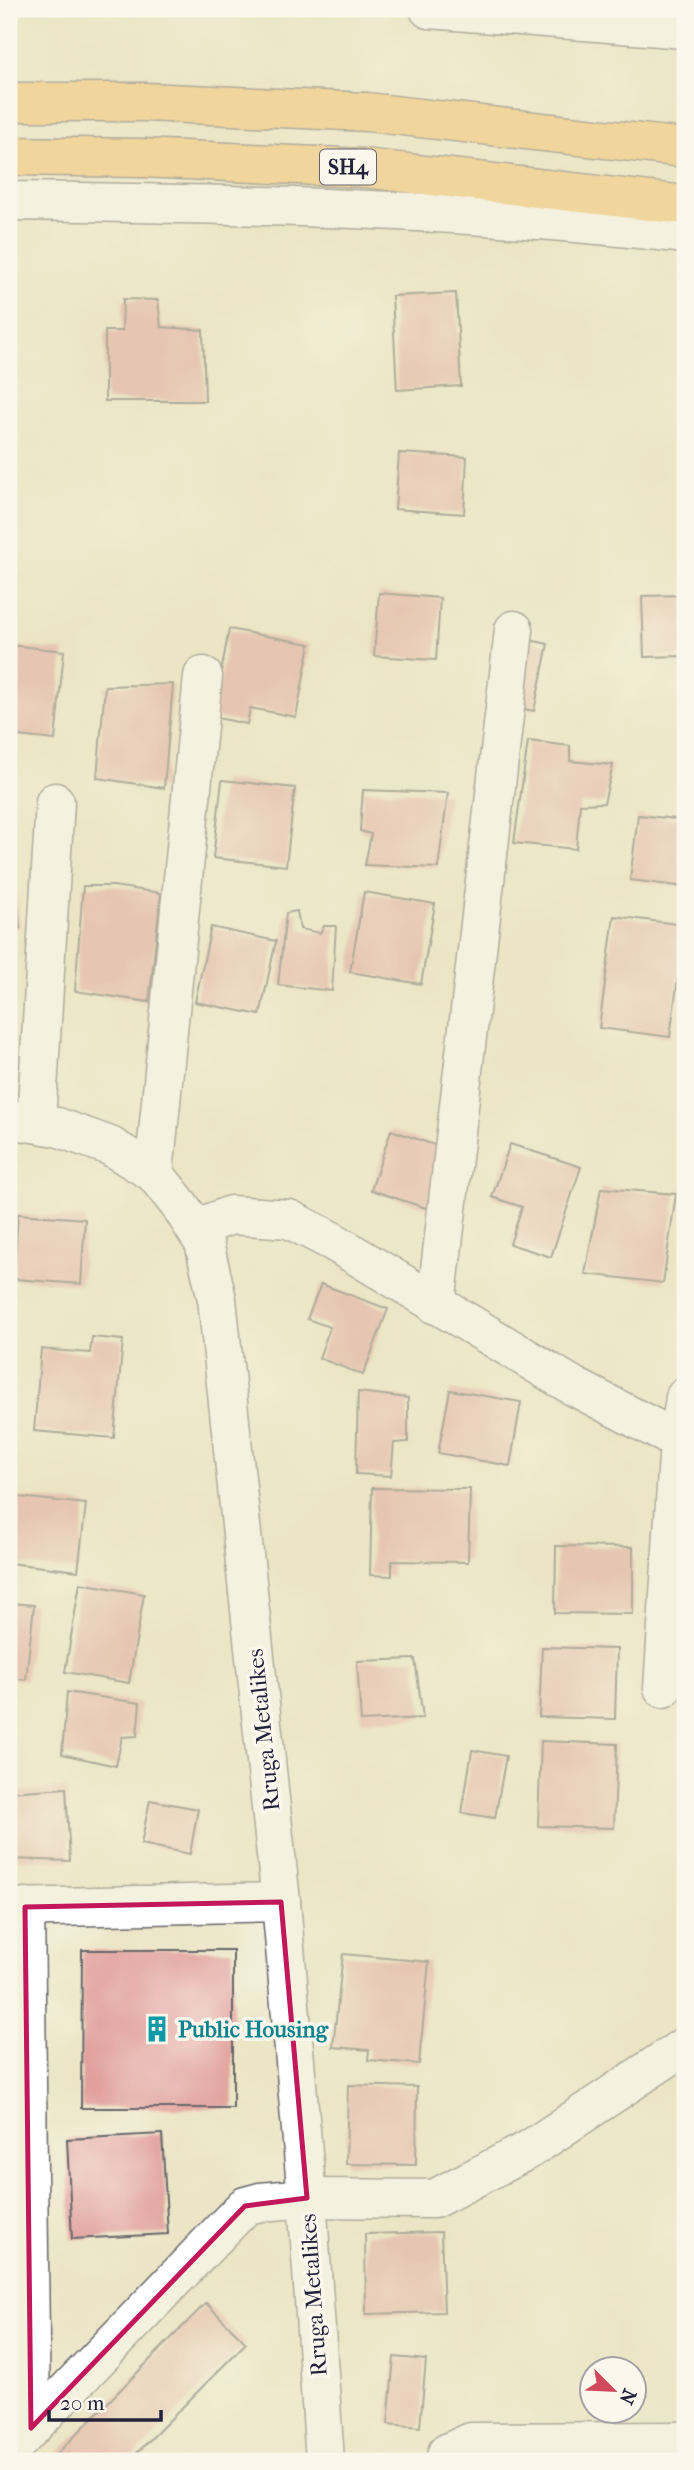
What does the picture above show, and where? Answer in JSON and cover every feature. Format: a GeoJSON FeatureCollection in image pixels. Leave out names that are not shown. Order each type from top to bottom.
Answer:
{"type":"FeatureCollection","features":[{"type":"Feature","properties":{"kind":"highway"},"geometry":{"type":"LineString","coordinates":[[9,102],[145,102],[367,112],[685,148]]}},
{"type":"Feature","properties":{"kind":"highway","name":"SH4"},"geometry":{"type":"LineString","coordinates":[[9,156],[140,158],[363,168],[685,205]]}},
{"type":"Feature","properties":{"kind":"street"},"geometry":{"type":"LineString","coordinates":[[429,9],[685,29]]}},
{"type":"Feature","properties":{"kind":"street"},"geometry":{"type":"LineString","coordinates":[[9,201],[376,209],[585,222],[685,234]]}},
{"type":"Feature","properties":{"kind":"street"},"geometry":{"type":"LineString","coordinates":[[436,1305],[514,630]]}},
{"type":"Feature","properties":{"kind":"street"},"geometry":{"type":"LineString","coordinates":[[154,1173],[203,676]]}},
{"type":"Feature","properties":{"kind":"street"},"geometry":{"type":"LineString","coordinates":[[23,1121],[55,802]]}},
{"type":"Feature","properties":{"kind":"street","name":"Rruga Metalikes"},"geometry":{"type":"LineString","coordinates":[[23,1121],[57,1126],[110,1146],[154,1173],[181,1207],[204,1243],[217,1299],[281,1902],[307,2199],[325,2461]]}},
{"type":"Feature","properties":{"kind":"street"},"geometry":{"type":"LineString","coordinates":[[195,1229],[230,1215],[289,1219],[332,1241],[573,1386],[682,1443]]}},
{"type":"Feature","properties":{"kind":"street"},"geometry":{"type":"LineString","coordinates":[[663,1688],[685,1397]]}},
{"type":"Feature","properties":{"kind":"street"},"geometry":{"type":"LineString","coordinates":[[20,2440],[17,1908],[281,1902]]}},
{"type":"Feature","properties":{"kind":"street"},"geometry":{"type":"LineString","coordinates":[[20,2440],[245,2206],[260,2202],[307,2199],[434,2199],[530,2149],[685,2046]]}},
{"type":"Feature","properties":{"kind":"street"},"geometry":{"type":"LineString","coordinates":[[445,2461],[447,2453],[471,2442],[685,2441]]}},
{"type":"Feature","properties":{"kind":"highlighted area"},"geometry":{"type":"Polygon","coordinates":[[[281,1902],[307,2198],[245,2206],[31,2428],[25,1907],[281,1902]]]}},
{"type":"Feature","properties":{"kind":"building"},"geometry":{"type":"Polygon","coordinates":[[[456,293],[461,386],[397,390],[392,296],[456,293]]]}},
{"type":"Feature","properties":{"kind":"building"},"geometry":{"type":"Polygon","coordinates":[[[123,299],[158,300],[161,327],[203,330],[205,401],[105,401],[105,331],[122,331],[123,299]]]}},
{"type":"Feature","properties":{"kind":"building"},"geometry":{"type":"Polygon","coordinates":[[[399,453],[467,457],[464,514],[395,509],[399,453]]]}},
{"type":"Feature","properties":{"kind":"building"},"geometry":{"type":"Polygon","coordinates":[[[379,593],[440,598],[436,660],[374,656],[379,593]]]}},
{"type":"Feature","properties":{"kind":"building"},"geometry":{"type":"Polygon","coordinates":[[[685,595],[685,656],[644,657],[642,596],[685,595]]]}},
{"type":"Feature","properties":{"kind":"building"},"geometry":{"type":"Polygon","coordinates":[[[229,629],[310,644],[296,717],[250,708],[247,724],[213,717],[229,629]]]}},
{"type":"Feature","properties":{"kind":"building"},"geometry":{"type":"Polygon","coordinates":[[[525,639],[548,644],[534,711],[510,706],[525,639]]]}},
{"type":"Feature","properties":{"kind":"building"},"geometry":{"type":"Polygon","coordinates":[[[9,645],[64,651],[55,740],[9,735],[9,645]]]}},
{"type":"Feature","properties":{"kind":"building"},"geometry":{"type":"Polygon","coordinates":[[[173,684],[164,788],[97,778],[105,686],[173,684]]]}},
{"type":"Feature","properties":{"kind":"building"},"geometry":{"type":"Polygon","coordinates":[[[528,741],[570,746],[570,761],[613,765],[604,803],[580,804],[576,849],[514,843],[528,741]]]}},
{"type":"Feature","properties":{"kind":"building"},"geometry":{"type":"Polygon","coordinates":[[[222,780],[295,788],[286,866],[213,858],[222,780]]]}},
{"type":"Feature","properties":{"kind":"building"},"geometry":{"type":"Polygon","coordinates":[[[363,790],[448,793],[438,868],[365,865],[371,834],[360,831],[363,790]]]}},
{"type":"Feature","properties":{"kind":"building"},"geometry":{"type":"Polygon","coordinates":[[[638,815],[685,820],[685,887],[630,880],[638,815]]]}},
{"type":"Feature","properties":{"kind":"building"},"geometry":{"type":"Polygon","coordinates":[[[9,848],[13,848],[20,928],[9,929],[9,848]]]}},
{"type":"Feature","properties":{"kind":"building"},"geometry":{"type":"Polygon","coordinates":[[[83,886],[113,886],[161,893],[149,1002],[75,991],[83,886]]]}},
{"type":"Feature","properties":{"kind":"building"},"geometry":{"type":"Polygon","coordinates":[[[364,892],[435,904],[421,984],[350,972],[364,892]]]}},
{"type":"Feature","properties":{"kind":"building"},"geometry":{"type":"Polygon","coordinates":[[[297,911],[300,929],[320,933],[324,926],[336,926],[332,991],[278,985],[286,913],[297,911]]]}},
{"type":"Feature","properties":{"kind":"building"},"geometry":{"type":"Polygon","coordinates":[[[614,916],[685,925],[670,1037],[599,1028],[614,916]]]}},
{"type":"Feature","properties":{"kind":"building"},"geometry":{"type":"Polygon","coordinates":[[[211,927],[276,941],[260,1015],[195,1002],[211,927]]]}},
{"type":"Feature","properties":{"kind":"building"},"geometry":{"type":"Polygon","coordinates":[[[391,1130],[446,1149],[426,1208],[371,1190],[391,1130]]]}},
{"type":"Feature","properties":{"kind":"building"},"geometry":{"type":"Polygon","coordinates":[[[510,1144],[581,1167],[551,1257],[510,1244],[522,1207],[492,1197],[510,1144]]]}},
{"type":"Feature","properties":{"kind":"building"},"geometry":{"type":"Polygon","coordinates":[[[601,1188],[676,1194],[663,1283],[585,1274],[601,1188]]]}},
{"type":"Feature","properties":{"kind":"building"},"geometry":{"type":"Polygon","coordinates":[[[18,1214],[85,1219],[81,1284],[14,1279],[18,1214]]]}},
{"type":"Feature","properties":{"kind":"building"},"geometry":{"type":"Polygon","coordinates":[[[321,1284],[388,1309],[363,1375],[319,1358],[330,1327],[307,1319],[321,1284]]]}},
{"type":"Feature","properties":{"kind":"building"},"geometry":{"type":"Polygon","coordinates":[[[92,1337],[123,1340],[114,1438],[34,1431],[41,1349],[90,1353],[92,1337]]]}},
{"type":"Feature","properties":{"kind":"building"},"geometry":{"type":"Polygon","coordinates":[[[450,1390],[521,1402],[510,1466],[438,1453],[450,1390]]]}},
{"type":"Feature","properties":{"kind":"building"},"geometry":{"type":"Polygon","coordinates":[[[358,1392],[408,1398],[408,1442],[394,1443],[391,1476],[356,1474],[358,1392]]]}},
{"type":"Feature","properties":{"kind":"building"},"geometry":{"type":"Polygon","coordinates":[[[372,1488],[470,1489],[468,1562],[392,1561],[392,1576],[370,1575],[372,1488]]]}},
{"type":"Feature","properties":{"kind":"building"},"geometry":{"type":"Polygon","coordinates":[[[9,1496],[86,1504],[78,1571],[9,1563],[9,1496]]]}},
{"type":"Feature","properties":{"kind":"building"},"geometry":{"type":"Polygon","coordinates":[[[556,1546],[633,1547],[633,1614],[555,1613],[556,1546]]]}},
{"type":"Feature","properties":{"kind":"building"},"geometry":{"type":"Polygon","coordinates":[[[80,1583],[144,1594],[129,1683],[65,1672],[80,1583]]]}},
{"type":"Feature","properties":{"kind":"building"},"geometry":{"type":"Polygon","coordinates":[[[9,1603],[34,1605],[26,1680],[9,1678],[9,1603]]]}},
{"type":"Feature","properties":{"kind":"building"},"geometry":{"type":"Polygon","coordinates":[[[542,1647],[617,1649],[615,1719],[539,1717],[542,1647]]]}},
{"type":"Feature","properties":{"kind":"building"},"geometry":{"type":"Polygon","coordinates":[[[415,1659],[423,1718],[361,1721],[357,1661],[415,1659]]]}},
{"type":"Feature","properties":{"kind":"building"},"geometry":{"type":"Polygon","coordinates":[[[67,1692],[140,1703],[137,1736],[122,1737],[116,1766],[62,1754],[67,1692]]]}},
{"type":"Feature","properties":{"kind":"building"},"geometry":{"type":"Polygon","coordinates":[[[541,1741],[617,1744],[614,1828],[538,1826],[541,1741]]]}},
{"type":"Feature","properties":{"kind":"building"},"geometry":{"type":"Polygon","coordinates":[[[472,1750],[506,1756],[495,1818],[462,1813],[472,1750]]]}},
{"type":"Feature","properties":{"kind":"building"},"geometry":{"type":"Polygon","coordinates":[[[66,1788],[70,1861],[9,1859],[9,1792],[66,1788]]]}},
{"type":"Feature","properties":{"kind":"building"},"geometry":{"type":"Polygon","coordinates":[[[150,1800],[198,1809],[190,1854],[141,1844],[150,1800]]]}},
{"type":"Feature","properties":{"kind":"building","name":"Public Housing"},"geometry":{"type":"Polygon","coordinates":[[[82,1950],[233,1950],[233,2108],[81,2108],[82,1950]]]}},
{"type":"Feature","properties":{"kind":"building"},"geometry":{"type":"Polygon","coordinates":[[[343,1954],[429,1962],[419,2064],[368,2060],[369,2050],[333,2047],[343,1954]]]}},
{"type":"Feature","properties":{"kind":"building"},"geometry":{"type":"Polygon","coordinates":[[[348,2085],[417,2087],[416,2165],[346,2164],[348,2085]]]}},
{"type":"Feature","properties":{"kind":"building"},"geometry":{"type":"Polygon","coordinates":[[[162,2134],[168,2234],[72,2239],[67,2139],[162,2134]]]}},
{"type":"Feature","properties":{"kind":"building"},"geometry":{"type":"Polygon","coordinates":[[[441,2232],[444,2312],[366,2314],[365,2234],[441,2232]]]}},
{"type":"Feature","properties":{"kind":"building"},"geometry":{"type":"Polygon","coordinates":[[[206,2303],[246,2343],[129,2461],[50,2461],[206,2303]]]}},
{"type":"Feature","properties":{"kind":"building"},"geometry":{"type":"Polygon","coordinates":[[[394,2357],[426,2360],[420,2427],[388,2424],[394,2357]]]}},
{"type":"Feature","properties":{"kind":"place","name":"Public Housing"},"geometry":{"type":"Point","coordinates":[157,2029]}}]}
